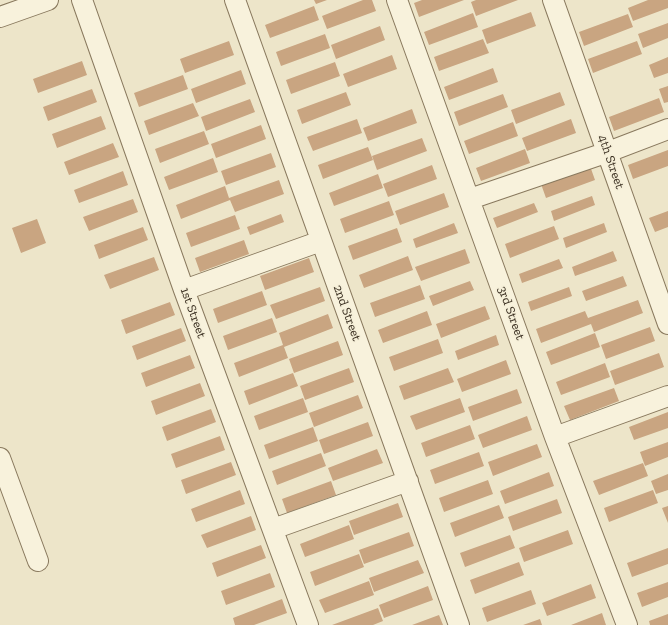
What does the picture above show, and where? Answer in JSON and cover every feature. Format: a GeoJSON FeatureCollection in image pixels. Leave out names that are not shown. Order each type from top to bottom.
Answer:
{"type":"FeatureCollection","features":[{"type":"Feature","properties":{"kind":"street"},"geometry":{"type":"LineString","coordinates":[[0,17],[48,0]]}},
{"type":"Feature","properties":{"kind":"street","name":"1st Street"},"geometry":{"type":"LineString","coordinates":[[82,0],[184,290],[308,625]]}},
{"type":"Feature","properties":{"kind":"street","name":"2nd Street"},"geometry":{"type":"LineString","coordinates":[[235,0],[459,625]]}},
{"type":"Feature","properties":{"kind":"street","name":"3rd Street"},"geometry":{"type":"LineString","coordinates":[[397,0],[555,437],[628,625]]}},
{"type":"Feature","properties":{"kind":"street","name":"4th Street"},"geometry":{"type":"LineString","coordinates":[[553,0],[668,324]]}},
{"type":"Feature","properties":{"kind":"street"},"geometry":{"type":"LineString","coordinates":[[470,199],[608,152],[668,129]]}},
{"type":"Feature","properties":{"kind":"street"},"geometry":{"type":"LineString","coordinates":[[184,290],[321,241]]}},
{"type":"Feature","properties":{"kind":"street"},"geometry":{"type":"LineString","coordinates":[[555,437],[668,396]]}},
{"type":"Feature","properties":{"kind":"street"},"geometry":{"type":"LineString","coordinates":[[2,468],[38,561]]}},
{"type":"Feature","properties":{"kind":"street"},"geometry":{"type":"LineString","coordinates":[[273,529],[408,481]]}},
{"type":"Feature","properties":{"kind":"building"},"geometry":{"type":"Polygon","coordinates":[[[314,0],[327,0],[316,4],[314,0]]]}},
{"type":"Feature","properties":{"kind":"building"},"geometry":{"type":"Polygon","coordinates":[[[363,0],[372,0],[376,11],[327,29],[322,16],[363,0]]]}},
{"type":"Feature","properties":{"kind":"building"},"geometry":{"type":"Polygon","coordinates":[[[422,0],[464,0],[419,17],[414,3],[422,0]]]}},
{"type":"Feature","properties":{"kind":"building"},"geometry":{"type":"Polygon","coordinates":[[[476,0],[518,0],[476,16],[471,2],[476,0]]]}},
{"type":"Feature","properties":{"kind":"building"},"geometry":{"type":"Polygon","coordinates":[[[648,0],[668,0],[668,8],[633,21],[628,8],[648,0]]]}},
{"type":"Feature","properties":{"kind":"building"},"geometry":{"type":"Polygon","coordinates":[[[314,6],[319,20],[270,38],[265,25],[314,6]]]}},
{"type":"Feature","properties":{"kind":"building"},"geometry":{"type":"Polygon","coordinates":[[[531,12],[536,26],[487,44],[482,30],[531,12]]]}},
{"type":"Feature","properties":{"kind":"building"},"geometry":{"type":"Polygon","coordinates":[[[473,13],[478,27],[429,45],[424,32],[473,13]]]}},
{"type":"Feature","properties":{"kind":"building"},"geometry":{"type":"Polygon","coordinates":[[[628,14],[633,27],[584,46],[579,32],[628,14]]]}},
{"type":"Feature","properties":{"kind":"building"},"geometry":{"type":"Polygon","coordinates":[[[668,23],[668,38],[643,48],[638,34],[668,23]]]}},
{"type":"Feature","properties":{"kind":"building"},"geometry":{"type":"Polygon","coordinates":[[[380,26],[385,40],[336,59],[331,45],[380,26]]]}},
{"type":"Feature","properties":{"kind":"building"},"geometry":{"type":"Polygon","coordinates":[[[325,34],[330,48],[281,66],[276,52],[325,34]]]}},
{"type":"Feature","properties":{"kind":"building"},"geometry":{"type":"Polygon","coordinates":[[[483,39],[489,53],[439,71],[434,57],[483,39]]]}},
{"type":"Feature","properties":{"kind":"building"},"geometry":{"type":"Polygon","coordinates":[[[229,41],[234,55],[185,73],[180,59],[229,41]]]}},
{"type":"Feature","properties":{"kind":"building"},"geometry":{"type":"Polygon","coordinates":[[[637,41],[642,54],[593,73],[588,59],[637,41]]]}},
{"type":"Feature","properties":{"kind":"building"},"geometry":{"type":"Polygon","coordinates":[[[392,55],[397,69],[348,87],[343,74],[392,55]]]}},
{"type":"Feature","properties":{"kind":"building"},"geometry":{"type":"Polygon","coordinates":[[[668,57],[668,73],[654,78],[649,65],[668,57]]]}},
{"type":"Feature","properties":{"kind":"building"},"geometry":{"type":"Polygon","coordinates":[[[82,61],[87,75],[38,93],[33,79],[82,61]]]}},
{"type":"Feature","properties":{"kind":"building"},"geometry":{"type":"Polygon","coordinates":[[[335,62],[340,76],[291,94],[286,80],[335,62]]]}},
{"type":"Feature","properties":{"kind":"building"},"geometry":{"type":"Polygon","coordinates":[[[493,68],[498,82],[449,100],[444,87],[493,68]]]}},
{"type":"Feature","properties":{"kind":"building"},"geometry":{"type":"Polygon","coordinates":[[[241,70],[246,84],[196,103],[191,89],[241,70]]]}},
{"type":"Feature","properties":{"kind":"building"},"geometry":{"type":"Polygon","coordinates":[[[183,75],[188,89],[139,107],[134,93],[183,75]]]}},
{"type":"Feature","properties":{"kind":"building"},"geometry":{"type":"Polygon","coordinates":[[[668,86],[668,102],[664,103],[659,89],[668,86]]]}},
{"type":"Feature","properties":{"kind":"building"},"geometry":{"type":"Polygon","coordinates":[[[92,89],[97,102],[48,121],[43,107],[92,89]]]}},
{"type":"Feature","properties":{"kind":"building"},"geometry":{"type":"Polygon","coordinates":[[[346,92],[351,105],[302,124],[297,110],[346,92]]]}},
{"type":"Feature","properties":{"kind":"building"},"geometry":{"type":"Polygon","coordinates":[[[560,92],[565,105],[516,124],[511,110],[560,92]]]}},
{"type":"Feature","properties":{"kind":"building"},"geometry":{"type":"Polygon","coordinates":[[[503,94],[508,107],[459,126],[454,112],[503,94]]]}},
{"type":"Feature","properties":{"kind":"building"},"geometry":{"type":"Polygon","coordinates":[[[659,98],[664,112],[614,131],[609,117],[659,98]]]}},
{"type":"Feature","properties":{"kind":"building"},"geometry":{"type":"Polygon","coordinates":[[[250,99],[255,112],[206,131],[201,117],[250,99]]]}},
{"type":"Feature","properties":{"kind":"building"},"geometry":{"type":"Polygon","coordinates":[[[193,103],[199,116],[149,135],[144,121],[193,103]]]}},
{"type":"Feature","properties":{"kind":"building"},"geometry":{"type":"Polygon","coordinates":[[[412,109],[417,123],[368,141],[363,128],[412,109]]]}},
{"type":"Feature","properties":{"kind":"building"},"geometry":{"type":"Polygon","coordinates":[[[101,116],[106,129],[57,148],[52,134],[101,116]]]}},
{"type":"Feature","properties":{"kind":"building"},"geometry":{"type":"Polygon","coordinates":[[[357,119],[362,133],[313,151],[307,137],[357,119]]]}},
{"type":"Feature","properties":{"kind":"building"},"geometry":{"type":"Polygon","coordinates":[[[571,119],[576,133],[527,151],[522,138],[571,119]]]}},
{"type":"Feature","properties":{"kind":"building"},"geometry":{"type":"Polygon","coordinates":[[[513,122],[518,136],[469,154],[464,141],[513,122]]]}},
{"type":"Feature","properties":{"kind":"building"},"geometry":{"type":"Polygon","coordinates":[[[261,125],[266,139],[216,158],[211,144],[261,125]]]}},
{"type":"Feature","properties":{"kind":"building"},"geometry":{"type":"Polygon","coordinates":[[[204,131],[209,144],[160,163],[155,149],[204,131]]]}},
{"type":"Feature","properties":{"kind":"building"},"geometry":{"type":"Polygon","coordinates":[[[422,138],[427,151],[377,170],[372,156],[422,138]]]}},
{"type":"Feature","properties":{"kind":"building"},"geometry":{"type":"Polygon","coordinates":[[[113,143],[119,157],[69,175],[64,162],[113,143]]]}},
{"type":"Feature","properties":{"kind":"building"},"geometry":{"type":"Polygon","coordinates":[[[368,147],[373,160],[323,179],[318,165],[368,147]]]}},
{"type":"Feature","properties":{"kind":"building"},"geometry":{"type":"Polygon","coordinates":[[[525,149],[530,163],[481,181],[476,168],[525,149]]]}},
{"type":"Feature","properties":{"kind":"building"},"geometry":{"type":"Polygon","coordinates":[[[668,150],[668,166],[633,179],[628,165],[668,150]]]}},
{"type":"Feature","properties":{"kind":"building"},"geometry":{"type":"Polygon","coordinates":[[[271,153],[276,167],[226,185],[221,171],[271,153]]]}},
{"type":"Feature","properties":{"kind":"building"},"geometry":{"type":"Polygon","coordinates":[[[213,158],[218,172],[169,190],[164,177],[213,158]]]}},
{"type":"Feature","properties":{"kind":"building"},"geometry":{"type":"Polygon","coordinates":[[[432,165],[437,179],[388,197],[383,184],[432,165]]]}},
{"type":"Feature","properties":{"kind":"building"},"geometry":{"type":"Polygon","coordinates":[[[590,166],[595,180],[546,198],[541,184],[590,166]]]}},
{"type":"Feature","properties":{"kind":"building"},"geometry":{"type":"Polygon","coordinates":[[[123,171],[128,185],[79,203],[74,190],[123,171]]]}},
{"type":"Feature","properties":{"kind":"building"},"geometry":{"type":"Polygon","coordinates":[[[378,174],[383,188],[334,206],[329,193],[378,174]]]}},
{"type":"Feature","properties":{"kind":"building"},"geometry":{"type":"Polygon","coordinates":[[[279,180],[284,194],[235,212],[230,200],[181,219],[176,205],[225,186],[229,198],[279,180]]]}},
{"type":"Feature","properties":{"kind":"building"},"geometry":{"type":"Polygon","coordinates":[[[444,193],[449,207],[400,225],[395,211],[444,193]]]}},
{"type":"Feature","properties":{"kind":"building"},"geometry":{"type":"Polygon","coordinates":[[[592,196],[595,205],[554,221],[551,211],[592,196]]]}},
{"type":"Feature","properties":{"kind":"building"},"geometry":{"type":"Polygon","coordinates":[[[133,199],[138,212],[89,231],[83,217],[133,199]]]}},
{"type":"Feature","properties":{"kind":"building"},"geometry":{"type":"Polygon","coordinates":[[[389,201],[394,215],[345,233],[340,219],[389,201]]]}},
{"type":"Feature","properties":{"kind":"building"},"geometry":{"type":"Polygon","coordinates":[[[534,203],[538,212],[497,228],[493,218],[534,203]]]}},
{"type":"Feature","properties":{"kind":"building"},"geometry":{"type":"Polygon","coordinates":[[[668,211],[668,227],[655,232],[649,218],[668,211]]]}},
{"type":"Feature","properties":{"kind":"building"},"geometry":{"type":"Polygon","coordinates":[[[281,214],[284,222],[250,235],[247,227],[281,214]]]}},
{"type":"Feature","properties":{"kind":"building"},"geometry":{"type":"Polygon","coordinates":[[[235,215],[240,229],[191,247],[186,233],[235,215]]]}},
{"type":"Feature","properties":{"kind":"building"},"geometry":{"type":"Polygon","coordinates":[[[37,219],[46,243],[21,253],[12,228],[37,219]]]}},
{"type":"Feature","properties":{"kind":"building"},"geometry":{"type":"Polygon","coordinates":[[[454,223],[458,233],[416,248],[413,239],[454,223]]]}},
{"type":"Feature","properties":{"kind":"building"},"geometry":{"type":"Polygon","coordinates":[[[604,223],[607,232],[566,248],[563,238],[604,223]]]}},
{"type":"Feature","properties":{"kind":"building"},"geometry":{"type":"Polygon","coordinates":[[[554,226],[559,239],[510,258],[505,244],[554,226]]]}},
{"type":"Feature","properties":{"kind":"building"},"geometry":{"type":"Polygon","coordinates":[[[143,227],[148,240],[99,259],[94,245],[143,227]]]}},
{"type":"Feature","properties":{"kind":"building"},"geometry":{"type":"Polygon","coordinates":[[[397,228],[402,242],[353,260],[348,246],[397,228]]]}},
{"type":"Feature","properties":{"kind":"building"},"geometry":{"type":"Polygon","coordinates":[[[244,240],[249,254],[200,272],[195,258],[244,240]]]}},
{"type":"Feature","properties":{"kind":"building"},"geometry":{"type":"Polygon","coordinates":[[[465,249],[470,263],[421,281],[415,267],[465,249]]]}},
{"type":"Feature","properties":{"kind":"building"},"geometry":{"type":"Polygon","coordinates":[[[613,251],[617,261],[575,276],[572,267],[613,251]]]}},
{"type":"Feature","properties":{"kind":"building"},"geometry":{"type":"Polygon","coordinates":[[[408,256],[413,270],[364,288],[359,275],[408,256]]]}},
{"type":"Feature","properties":{"kind":"building"},"geometry":{"type":"Polygon","coordinates":[[[154,257],[159,270],[110,289],[104,275],[154,257]]]}},
{"type":"Feature","properties":{"kind":"building"},"geometry":{"type":"Polygon","coordinates":[[[309,258],[314,272],[265,290],[260,276],[309,258]]]}},
{"type":"Feature","properties":{"kind":"building"},"geometry":{"type":"Polygon","coordinates":[[[559,259],[563,268],[522,283],[519,274],[559,259]]]}},
{"type":"Feature","properties":{"kind":"building"},"geometry":{"type":"Polygon","coordinates":[[[623,276],[627,286],[586,301],[582,291],[623,276]]]}},
{"type":"Feature","properties":{"kind":"building"},"geometry":{"type":"Polygon","coordinates":[[[470,281],[474,290],[433,306],[429,296],[470,281]]]}},
{"type":"Feature","properties":{"kind":"building"},"geometry":{"type":"Polygon","coordinates":[[[420,285],[425,299],[375,317],[370,303],[420,285]]]}},
{"type":"Feature","properties":{"kind":"building"},"geometry":{"type":"Polygon","coordinates":[[[320,287],[325,301],[276,319],[270,305],[320,287]]]}},
{"type":"Feature","properties":{"kind":"building"},"geometry":{"type":"Polygon","coordinates":[[[569,287],[572,296],[531,311],[528,302],[569,287]]]}},
{"type":"Feature","properties":{"kind":"building"},"geometry":{"type":"Polygon","coordinates":[[[262,291],[267,305],[218,323],[213,309],[262,291]]]}},
{"type":"Feature","properties":{"kind":"building"},"geometry":{"type":"Polygon","coordinates":[[[638,300],[643,313],[594,332],[591,324],[541,343],[536,329],[585,311],[588,318],[638,300]]]}},
{"type":"Feature","properties":{"kind":"building"},"geometry":{"type":"Polygon","coordinates":[[[170,302],[175,315],[126,334],[121,320],[170,302]]]}},
{"type":"Feature","properties":{"kind":"building"},"geometry":{"type":"Polygon","coordinates":[[[485,306],[490,319],[441,338],[436,324],[485,306]]]}},
{"type":"Feature","properties":{"kind":"building"},"geometry":{"type":"Polygon","coordinates":[[[427,311],[432,325],[383,343],[378,330],[427,311]]]}},
{"type":"Feature","properties":{"kind":"building"},"geometry":{"type":"Polygon","coordinates":[[[328,314],[333,328],[284,347],[288,358],[239,377],[234,363],[283,345],[279,333],[328,314]]]}},
{"type":"Feature","properties":{"kind":"building"},"geometry":{"type":"Polygon","coordinates":[[[272,318],[277,332],[228,350],[223,336],[272,318]]]}},
{"type":"Feature","properties":{"kind":"building"},"geometry":{"type":"Polygon","coordinates":[[[650,327],[655,341],[606,359],[601,345],[650,327]]]}},
{"type":"Feature","properties":{"kind":"building"},"geometry":{"type":"Polygon","coordinates":[[[181,328],[186,341],[137,360],[132,346],[181,328]]]}},
{"type":"Feature","properties":{"kind":"building"},"geometry":{"type":"Polygon","coordinates":[[[595,333],[600,347],[551,365],[546,352],[595,333]]]}},
{"type":"Feature","properties":{"kind":"building"},"geometry":{"type":"Polygon","coordinates":[[[496,335],[499,345],[458,360],[455,351],[496,335]]]}},
{"type":"Feature","properties":{"kind":"building"},"geometry":{"type":"Polygon","coordinates":[[[438,339],[443,353],[394,371],[389,357],[438,339]]]}},
{"type":"Feature","properties":{"kind":"building"},"geometry":{"type":"Polygon","coordinates":[[[338,341],[343,355],[294,373],[289,359],[338,341]]]}},
{"type":"Feature","properties":{"kind":"building"},"geometry":{"type":"Polygon","coordinates":[[[659,353],[664,367],[615,385],[610,371],[659,353]]]}},
{"type":"Feature","properties":{"kind":"building"},"geometry":{"type":"Polygon","coordinates":[[[190,355],[195,368],[146,387],[141,373],[190,355]]]}},
{"type":"Feature","properties":{"kind":"building"},"geometry":{"type":"Polygon","coordinates":[[[506,360],[511,374],[462,392],[457,379],[506,360]]]}},
{"type":"Feature","properties":{"kind":"building"},"geometry":{"type":"Polygon","coordinates":[[[605,363],[610,377],[561,395],[556,382],[605,363]]]}},
{"type":"Feature","properties":{"kind":"building"},"geometry":{"type":"Polygon","coordinates":[[[349,368],[354,382],[305,400],[300,386],[349,368]]]}},
{"type":"Feature","properties":{"kind":"building"},"geometry":{"type":"Polygon","coordinates":[[[448,368],[454,382],[404,400],[399,386],[448,368]]]}},
{"type":"Feature","properties":{"kind":"building"},"geometry":{"type":"Polygon","coordinates":[[[293,373],[298,386],[249,405],[244,391],[293,373]]]}},
{"type":"Feature","properties":{"kind":"building"},"geometry":{"type":"Polygon","coordinates":[[[200,383],[205,396],[156,415],[151,401],[200,383]]]}},
{"type":"Feature","properties":{"kind":"building"},"geometry":{"type":"Polygon","coordinates":[[[614,388],[619,401],[570,420],[564,406],[614,388]]]}},
{"type":"Feature","properties":{"kind":"building"},"geometry":{"type":"Polygon","coordinates":[[[517,389],[522,403],[473,421],[468,407],[517,389]]]}},
{"type":"Feature","properties":{"kind":"building"},"geometry":{"type":"Polygon","coordinates":[[[358,395],[363,408],[314,427],[309,413],[358,395]]]}},
{"type":"Feature","properties":{"kind":"building"},"geometry":{"type":"Polygon","coordinates":[[[303,398],[308,412],[259,430],[254,416],[303,398]]]}},
{"type":"Feature","properties":{"kind":"building"},"geometry":{"type":"Polygon","coordinates":[[[460,398],[465,412],[416,430],[410,416],[460,398]]]}},
{"type":"Feature","properties":{"kind":"building"},"geometry":{"type":"Polygon","coordinates":[[[211,409],[216,422],[167,441],[162,427],[211,409]]]}},
{"type":"Feature","properties":{"kind":"building"},"geometry":{"type":"Polygon","coordinates":[[[668,412],[668,428],[634,440],[629,427],[668,412]]]}},
{"type":"Feature","properties":{"kind":"building"},"geometry":{"type":"Polygon","coordinates":[[[527,416],[532,430],[483,448],[478,435],[527,416]]]}},
{"type":"Feature","properties":{"kind":"building"},"geometry":{"type":"Polygon","coordinates":[[[368,422],[373,436],[324,454],[319,440],[368,422]]]}},
{"type":"Feature","properties":{"kind":"building"},"geometry":{"type":"Polygon","coordinates":[[[470,425],[475,439],[426,457],[421,443],[470,425]]]}},
{"type":"Feature","properties":{"kind":"building"},"geometry":{"type":"Polygon","coordinates":[[[313,427],[318,441],[269,459],[264,445],[313,427]]]}},
{"type":"Feature","properties":{"kind":"building"},"geometry":{"type":"Polygon","coordinates":[[[220,436],[225,450],[176,468],[171,454],[220,436]]]}},
{"type":"Feature","properties":{"kind":"building"},"geometry":{"type":"Polygon","coordinates":[[[668,442],[668,457],[645,466],[640,452],[668,442]]]}},
{"type":"Feature","properties":{"kind":"building"},"geometry":{"type":"Polygon","coordinates":[[[537,444],[542,457],[493,476],[488,462],[537,444]]]}},
{"type":"Feature","properties":{"kind":"building"},"geometry":{"type":"Polygon","coordinates":[[[377,449],[383,463],[333,481],[328,468],[377,449]]]}},
{"type":"Feature","properties":{"kind":"building"},"geometry":{"type":"Polygon","coordinates":[[[479,452],[484,466],[435,484],[430,470],[479,452]]]}},
{"type":"Feature","properties":{"kind":"building"},"geometry":{"type":"Polygon","coordinates":[[[321,453],[326,466],[277,485],[272,471],[321,453]]]}},
{"type":"Feature","properties":{"kind":"building"},"geometry":{"type":"Polygon","coordinates":[[[231,462],[236,475],[186,494],[181,480],[231,462]]]}},
{"type":"Feature","properties":{"kind":"building"},"geometry":{"type":"Polygon","coordinates":[[[643,463],[648,476],[599,495],[593,481],[643,463]]]}},
{"type":"Feature","properties":{"kind":"building"},"geometry":{"type":"Polygon","coordinates":[[[549,472],[554,486],[505,504],[500,491],[549,472]]]}},
{"type":"Feature","properties":{"kind":"building"},"geometry":{"type":"Polygon","coordinates":[[[668,474],[668,490],[656,494],[651,481],[668,474]]]}},
{"type":"Feature","properties":{"kind":"building"},"geometry":{"type":"Polygon","coordinates":[[[488,480],[493,494],[444,512],[439,498],[488,480]]]}},
{"type":"Feature","properties":{"kind":"building"},"geometry":{"type":"Polygon","coordinates":[[[331,481],[336,495],[287,513],[282,499],[331,481]]]}},
{"type":"Feature","properties":{"kind":"building"},"geometry":{"type":"Polygon","coordinates":[[[240,490],[245,504],[196,522],[191,509],[240,490]]]}},
{"type":"Feature","properties":{"kind":"building"},"geometry":{"type":"Polygon","coordinates":[[[653,490],[658,503],[609,522],[604,508],[653,490]]]}},
{"type":"Feature","properties":{"kind":"building"},"geometry":{"type":"Polygon","coordinates":[[[557,499],[562,513],[513,531],[508,517],[557,499]]]}},
{"type":"Feature","properties":{"kind":"building"},"geometry":{"type":"Polygon","coordinates":[[[398,503],[403,517],[354,535],[349,521],[398,503]]]}},
{"type":"Feature","properties":{"kind":"building"},"geometry":{"type":"Polygon","coordinates":[[[499,505],[504,518],[455,537],[450,523],[499,505]]]}},
{"type":"Feature","properties":{"kind":"building"},"geometry":{"type":"Polygon","coordinates":[[[668,506],[668,523],[662,508],[668,506]]]}},
{"type":"Feature","properties":{"kind":"building"},"geometry":{"type":"Polygon","coordinates":[[[251,516],[256,530],[207,548],[201,535],[251,516]]]}},
{"type":"Feature","properties":{"kind":"building"},"geometry":{"type":"Polygon","coordinates":[[[349,525],[354,539],[305,557],[300,544],[349,525]]]}},
{"type":"Feature","properties":{"kind":"building"},"geometry":{"type":"Polygon","coordinates":[[[568,530],[573,544],[524,562],[519,548],[568,530]]]}},
{"type":"Feature","properties":{"kind":"building"},"geometry":{"type":"Polygon","coordinates":[[[409,532],[414,546],[364,564],[359,550],[409,532]]]}},
{"type":"Feature","properties":{"kind":"building"},"geometry":{"type":"Polygon","coordinates":[[[510,535],[515,548],[465,567],[460,553],[510,535]]]}},
{"type":"Feature","properties":{"kind":"building"},"geometry":{"type":"Polygon","coordinates":[[[261,545],[266,558],[217,577],[212,563],[261,545]]]}},
{"type":"Feature","properties":{"kind":"building"},"geometry":{"type":"Polygon","coordinates":[[[668,548],[668,564],[632,577],[627,563],[668,548]]]}},
{"type":"Feature","properties":{"kind":"building"},"geometry":{"type":"Polygon","coordinates":[[[359,554],[364,567],[315,586],[310,572],[359,554]]]}},
{"type":"Feature","properties":{"kind":"building"},"geometry":{"type":"Polygon","coordinates":[[[418,560],[424,573],[374,592],[369,578],[418,560]]]}},
{"type":"Feature","properties":{"kind":"building"},"geometry":{"type":"Polygon","coordinates":[[[519,562],[524,575],[475,594],[470,580],[519,562]]]}},
{"type":"Feature","properties":{"kind":"building"},"geometry":{"type":"Polygon","coordinates":[[[270,573],[275,587],[226,605],[221,591],[270,573]]]}},
{"type":"Feature","properties":{"kind":"building"},"geometry":{"type":"Polygon","coordinates":[[[369,581],[374,595],[325,613],[319,600],[369,581]]]}},
{"type":"Feature","properties":{"kind":"building"},"geometry":{"type":"Polygon","coordinates":[[[668,582],[668,597],[642,607],[637,593],[668,582]]]}},
{"type":"Feature","properties":{"kind":"building"},"geometry":{"type":"Polygon","coordinates":[[[591,584],[596,598],[547,616],[542,603],[591,584]]]}},
{"type":"Feature","properties":{"kind":"building"},"geometry":{"type":"Polygon","coordinates":[[[428,586],[433,600],[384,618],[379,605],[428,586]]]}},
{"type":"Feature","properties":{"kind":"building"},"geometry":{"type":"Polygon","coordinates":[[[531,590],[536,604],[487,622],[482,608],[531,590]]]}},
{"type":"Feature","properties":{"kind":"building"},"geometry":{"type":"Polygon","coordinates":[[[282,599],[287,613],[254,625],[235,625],[233,618],[282,599]]]}},
{"type":"Feature","properties":{"kind":"building"},"geometry":{"type":"Polygon","coordinates":[[[378,608],[383,621],[373,625],[332,625],[378,608]]]}},
{"type":"Feature","properties":{"kind":"building"},"geometry":{"type":"Polygon","coordinates":[[[602,613],[606,625],[571,625],[602,613]]]}},
{"type":"Feature","properties":{"kind":"building"},"geometry":{"type":"Polygon","coordinates":[[[668,614],[668,625],[650,625],[649,621],[668,614]]]}},
{"type":"Feature","properties":{"kind":"building"},"geometry":{"type":"Polygon","coordinates":[[[439,615],[443,625],[412,625],[439,615]]]}},
{"type":"Feature","properties":{"kind":"building"},"geometry":{"type":"Polygon","coordinates":[[[540,619],[542,625],[523,625],[540,619]]]}}]}
